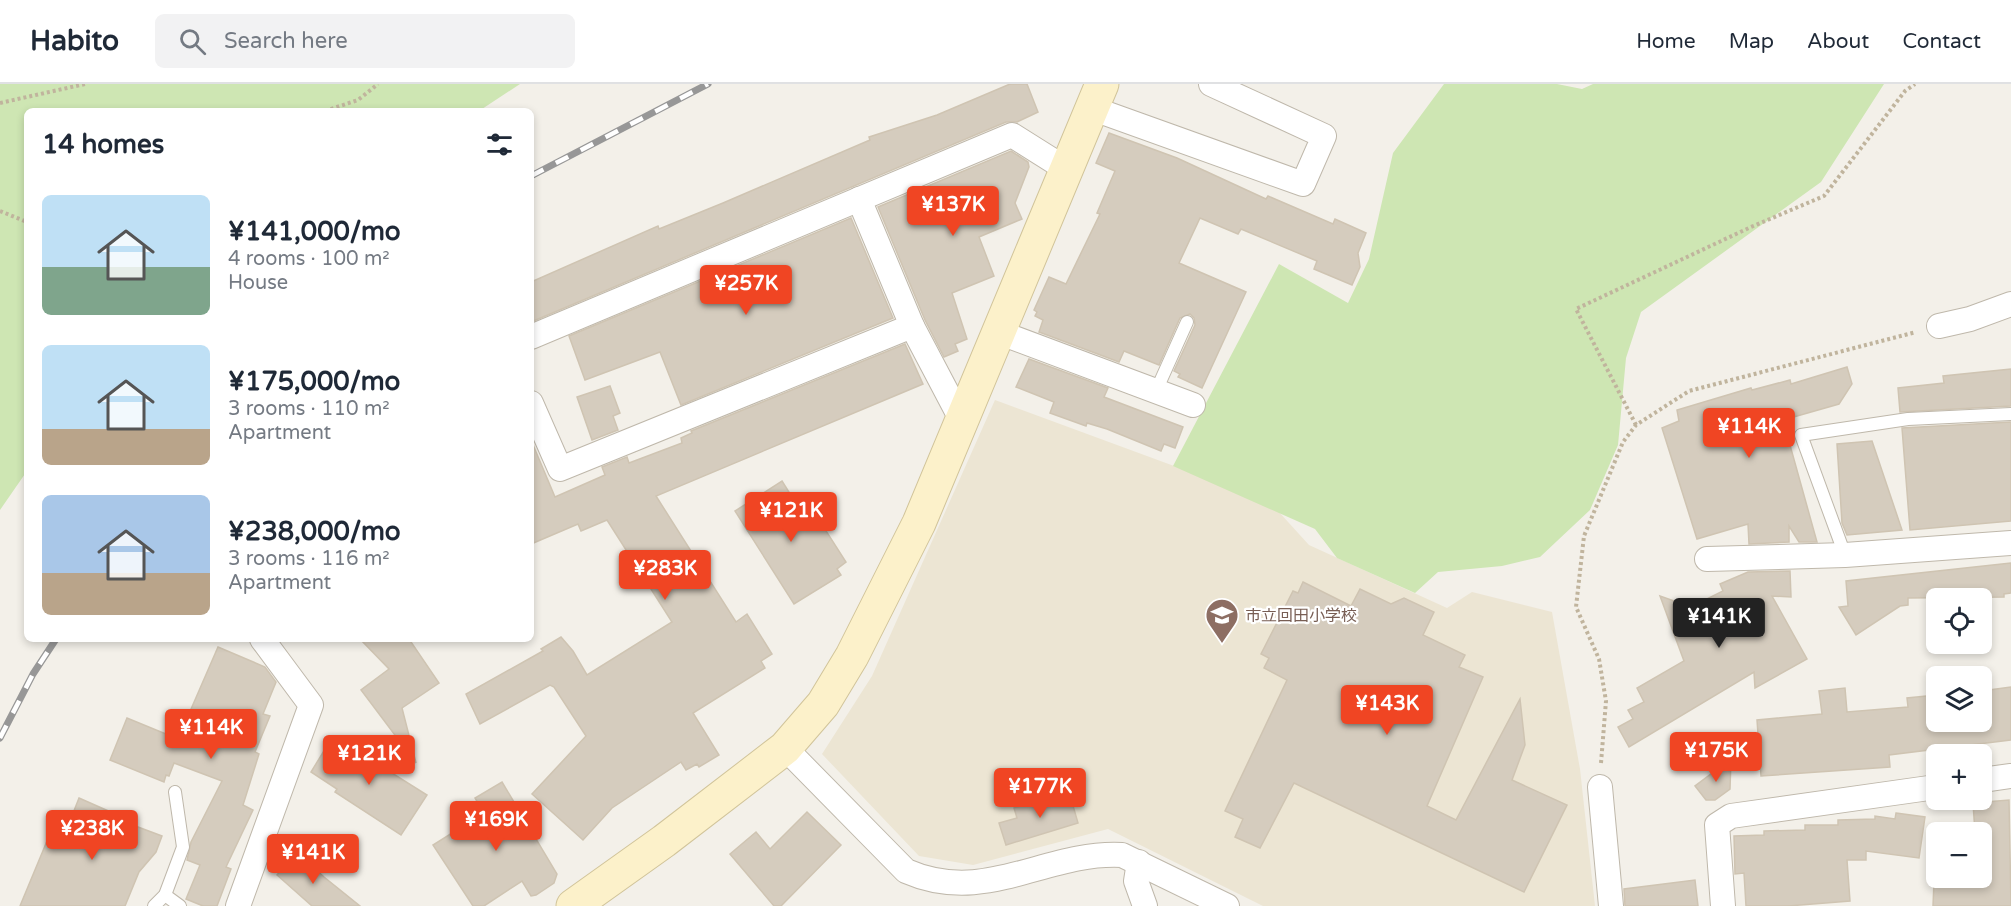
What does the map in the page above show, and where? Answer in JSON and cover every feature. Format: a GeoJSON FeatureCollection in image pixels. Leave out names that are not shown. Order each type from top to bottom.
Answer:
{"type":"FeatureCollection","features":[{"type":"Feature","properties":{"kind":"street"},"geometry":{"type":"LineString","coordinates":[[573,906],[664,841],[785,748],[823,704],[887,591],[962,421],[1097,96],[1303,184],[1324,136],[1211,84]]}},
{"type":"Feature","properties":{"kind":"street"},"geometry":{"type":"LineString","coordinates":[[534,336],[1011,135],[1066,169]]}},
{"type":"Feature","properties":{"kind":"street"},"geometry":{"type":"LineString","coordinates":[[860,199],[912,326],[962,421]]}},
{"type":"Feature","properties":{"kind":"street"},"geometry":{"type":"LineString","coordinates":[[1939,326],[1970,319],[2011,304]]}},
{"type":"Feature","properties":{"kind":"street"},"geometry":{"type":"LineString","coordinates":[[534,411],[560,469],[912,326]]}},
{"type":"Feature","properties":{"kind":"street"},"geometry":{"type":"LineString","coordinates":[[998,332],[1193,405]]}},
{"type":"Feature","properties":{"kind":"street"},"geometry":{"type":"LineString","coordinates":[[1707,559],[1845,555],[2011,543]]}},
{"type":"Feature","properties":{"kind":"street"},"geometry":{"type":"LineString","coordinates":[[238,906],[311,705],[264,642]]}},
{"type":"Feature","properties":{"kind":"street"},"geometry":{"type":"LineString","coordinates":[[785,748],[906,872],[927,881],[960,886],[994,882],[1103,854],[1122,855],[1227,906]]}},
{"type":"Feature","properties":{"kind":"street"},"geometry":{"type":"LineString","coordinates":[[1992,779],[2011,776]]}},
{"type":"Feature","properties":{"kind":"street"},"geometry":{"type":"LineString","coordinates":[[1600,787],[1611,906]]}},
{"type":"Feature","properties":{"kind":"street"},"geometry":{"type":"LineString","coordinates":[[1723,906],[1717,825],[1731,816],[1926,788]]}},
{"type":"Feature","properties":{"kind":"street"},"geometry":{"type":"LineString","coordinates":[[1139,862],[1136,881],[1145,906]]}},
{"type":"Feature","properties":{"kind":"lane"},"geometry":{"type":"LineString","coordinates":[[1156,391],[1187,322]]}},
{"type":"Feature","properties":{"kind":"lane"},"geometry":{"type":"LineString","coordinates":[[1845,555],[1801,435],[1908,419],[2011,414]]}},
{"type":"Feature","properties":{"kind":"lane"},"geometry":{"type":"LineString","coordinates":[[154,906],[165,895],[183,847],[175,792]]}},
{"type":"Feature","properties":{"kind":"lane"},"geometry":{"type":"LineString","coordinates":[[165,895],[180,906]]}},
{"type":"Feature","properties":{"kind":"path"},"geometry":{"type":"LineString","coordinates":[[0,103],[85,84]]}},
{"type":"Feature","properties":{"kind":"path"},"geometry":{"type":"LineString","coordinates":[[334,108],[358,100],[378,84]]}},
{"type":"Feature","properties":{"kind":"path"},"geometry":{"type":"LineString","coordinates":[[1636,425],[1576,309],[1824,196],[1905,91],[1915,84]]}},
{"type":"Feature","properties":{"kind":"path"},"geometry":{"type":"LineString","coordinates":[[0,212],[24,221]]}},
{"type":"Feature","properties":{"kind":"path"},"geometry":{"type":"LineString","coordinates":[[1600,787],[1606,701],[1599,659],[1576,607],[1584,536],[1623,442],[1636,425],[1689,391],[1939,326]]}},
{"type":"Feature","properties":{"kind":"shaded area","name":"市立回田小学校"},"geometry":{"type":"Polygon","coordinates":[[[995,400],[1269,501],[1309,545],[1447,608],[1472,592],[1552,612],[1580,769],[1595,906],[1263,906],[1108,829],[973,865],[919,856],[822,754],[872,676],[995,400]]]}},
{"type":"Feature","properties":{"kind":"green space"},"geometry":{"type":"Polygon","coordinates":[[[0,84],[520,84],[484,108],[24,108],[24,475],[0,510],[0,84]]]}},
{"type":"Feature","properties":{"kind":"green space"},"geometry":{"type":"Polygon","coordinates":[[[1444,84],[1557,84],[1582,89],[1593,84],[1884,84],[1821,182],[1641,312],[1626,358],[1618,445],[1590,510],[1540,557],[1502,566],[1438,572],[1415,593],[1337,558],[1315,529],[1173,466],[1279,264],[1348,303],[1369,259],[1393,153],[1444,84]]]}},
{"type":"Feature","properties":{"kind":"building"},"geometry":{"type":"Polygon","coordinates":[[[1010,84],[1027,84],[1038,112],[1017,122],[1006,122],[534,321],[534,281],[658,226],[659,229],[870,140],[869,137],[937,115],[1010,84]]]}},
{"type":"Feature","properties":{"kind":"building"},"geometry":{"type":"Polygon","coordinates":[[[1109,133],[1177,158],[1266,199],[1268,196],[1333,224],[1335,219],[1366,233],[1358,253],[1360,267],[1352,285],[1314,269],[1317,261],[1241,229],[1238,234],[1200,218],[1179,263],[1246,292],[1202,388],[1178,377],[1180,374],[1174,371],[1195,325],[1194,318],[1190,314],[1180,318],[1159,365],[1124,351],[1119,362],[1039,332],[1043,320],[1035,316],[1037,312],[1034,310],[1049,277],[1066,284],[1100,214],[1097,213],[1115,171],[1096,163],[1109,133]]]}},
{"type":"Feature","properties":{"kind":"building"},"geometry":{"type":"Polygon","coordinates":[[[1011,151],[1028,162],[1029,167],[1015,203],[1022,219],[979,237],[994,276],[952,293],[967,339],[955,344],[958,351],[944,357],[925,320],[878,207],[1011,151]]]}},
{"type":"Feature","properties":{"kind":"building"},"geometry":{"type":"Polygon","coordinates":[[[851,218],[893,318],[681,405],[660,352],[585,380],[569,336],[851,218]]]}},
{"type":"Feature","properties":{"kind":"building"},"geometry":{"type":"Polygon","coordinates":[[[905,344],[923,384],[656,496],[736,622],[747,614],[772,654],[761,661],[765,668],[693,713],[719,755],[699,767],[697,764],[686,770],[681,762],[612,808],[583,840],[532,794],[586,736],[554,687],[550,685],[480,724],[466,694],[543,651],[541,649],[561,637],[573,651],[587,675],[672,622],[607,520],[581,531],[578,524],[534,543],[534,447],[555,497],[605,475],[602,467],[627,457],[629,463],[682,443],[681,438],[692,433],[691,431],[905,344]]]}},
{"type":"Feature","properties":{"kind":"building"},"geometry":{"type":"Polygon","coordinates":[[[1029,359],[1108,388],[1104,397],[1183,427],[1175,448],[1164,444],[1161,451],[1107,429],[1087,423],[1086,426],[1050,413],[1054,402],[1016,387],[1029,359]]]}},
{"type":"Feature","properties":{"kind":"building"},"geometry":{"type":"Polygon","coordinates":[[[1847,367],[1852,384],[1839,404],[1783,420],[1817,542],[1799,542],[1789,526],[1789,542],[1749,544],[1748,524],[1697,539],[1662,428],[1679,421],[1677,410],[1751,388],[1752,390],[1790,380],[1791,384],[1847,367]]]}},
{"type":"Feature","properties":{"kind":"building"},"geometry":{"type":"Polygon","coordinates":[[[2011,369],[2011,406],[1900,412],[1898,388],[1944,383],[1943,376],[2011,369]]]}},
{"type":"Feature","properties":{"kind":"building"},"geometry":{"type":"Polygon","coordinates":[[[610,386],[620,413],[613,416],[618,430],[592,440],[577,397],[610,386]]]}},
{"type":"Feature","properties":{"kind":"building"},"geometry":{"type":"Polygon","coordinates":[[[2011,422],[2011,521],[1910,530],[1902,428],[2011,422]]]}},
{"type":"Feature","properties":{"kind":"building"},"geometry":{"type":"Polygon","coordinates":[[[1872,441],[1902,530],[1847,535],[1842,523],[1837,444],[1872,441]]]}},
{"type":"Feature","properties":{"kind":"building"},"geometry":{"type":"Polygon","coordinates":[[[782,481],[812,529],[821,523],[846,562],[837,569],[841,575],[794,604],[735,511],[782,481]]]}},
{"type":"Feature","properties":{"kind":"building"},"geometry":{"type":"Polygon","coordinates":[[[2011,563],[2011,593],[2004,594],[2004,597],[1992,597],[1992,588],[1926,588],[1926,598],[1908,598],[1908,605],[1900,606],[1856,635],[1839,607],[1848,606],[1846,581],[2011,563]]]}},
{"type":"Feature","properties":{"kind":"building"},"geometry":{"type":"Polygon","coordinates":[[[1790,571],[1791,597],[1772,596],[1807,659],[1755,688],[1754,672],[1629,747],[1618,727],[1633,719],[1628,710],[1644,702],[1637,688],[1684,661],[1660,596],[1691,607],[1723,591],[1720,584],[1748,572],[1790,571]]]}},
{"type":"Feature","properties":{"kind":"building"},"geometry":{"type":"Polygon","coordinates":[[[1303,582],[1351,606],[1360,589],[1391,604],[1404,598],[1434,612],[1423,635],[1465,655],[1459,667],[1483,677],[1427,806],[1456,820],[1520,699],[1525,745],[1512,780],[1567,805],[1524,892],[1294,783],[1260,848],[1235,837],[1243,819],[1225,811],[1287,680],[1264,668],[1269,658],[1261,654],[1293,591],[1298,593],[1303,582]]]}},
{"type":"Feature","properties":{"kind":"building"},"geometry":{"type":"Polygon","coordinates":[[[363,642],[411,642],[439,683],[402,708],[416,763],[361,690],[389,669],[363,642]]]}},
{"type":"Feature","properties":{"kind":"building"},"geometry":{"type":"Polygon","coordinates":[[[218,647],[265,667],[276,682],[263,714],[270,716],[255,752],[259,754],[243,805],[253,810],[226,867],[231,869],[217,906],[203,906],[186,899],[200,865],[187,860],[191,842],[222,781],[174,763],[164,782],[110,760],[127,718],[178,739],[218,647]]]}},
{"type":"Feature","properties":{"kind":"building"},"geometry":{"type":"Polygon","coordinates":[[[2011,687],[2011,740],[1978,744],[1926,744],[1926,750],[1889,755],[1890,767],[1761,776],[1757,720],[1822,714],[1819,691],[1845,688],[1847,712],[1908,707],[1907,698],[1926,696],[1926,732],[1992,732],[1992,690],[2011,687]]]}},
{"type":"Feature","properties":{"kind":"building"},"geometry":{"type":"Polygon","coordinates":[[[333,736],[427,795],[401,835],[335,792],[337,789],[311,772],[333,736]]]}},
{"type":"Feature","properties":{"kind":"building"},"geometry":{"type":"Polygon","coordinates":[[[1731,759],[1730,789],[1715,800],[1706,800],[1695,786],[1731,759]]]}},
{"type":"Feature","properties":{"kind":"building"},"geometry":{"type":"Polygon","coordinates":[[[502,782],[557,874],[554,883],[536,895],[531,896],[522,881],[484,906],[473,906],[433,845],[484,813],[475,798],[502,782]]]}},
{"type":"Feature","properties":{"kind":"building"},"geometry":{"type":"Polygon","coordinates":[[[1069,792],[1078,823],[1006,845],[999,823],[1017,818],[1014,808],[1069,792]]]}},
{"type":"Feature","properties":{"kind":"building"},"geometry":{"type":"Polygon","coordinates":[[[79,798],[131,821],[130,824],[162,836],[156,852],[139,872],[125,906],[20,906],[47,841],[57,846],[61,844],[79,798]]]}},
{"type":"Feature","properties":{"kind":"building"},"geometry":{"type":"Polygon","coordinates":[[[2009,800],[2011,906],[1933,906],[1934,888],[1992,888],[1992,822],[1974,822],[1973,810],[1992,810],[1992,801],[2009,800]]]}},
{"type":"Feature","properties":{"kind":"building"},"geometry":{"type":"Polygon","coordinates":[[[807,812],[841,845],[781,906],[774,906],[730,854],[756,832],[770,849],[807,812]]]}},
{"type":"Feature","properties":{"kind":"building"},"geometry":{"type":"Polygon","coordinates":[[[1896,813],[1925,817],[1919,858],[1866,851],[1866,860],[1847,860],[1850,901],[1788,906],[1746,906],[1744,873],[1735,874],[1734,836],[1764,835],[1764,831],[1805,830],[1805,825],[1838,825],[1838,820],[1875,819],[1875,816],[1895,819],[1896,813]]]}},
{"type":"Feature","properties":{"kind":"building"},"geometry":{"type":"Polygon","coordinates":[[[297,852],[360,906],[312,906],[277,875],[297,852]]]}},
{"type":"Feature","properties":{"kind":"building"},"geometry":{"type":"Polygon","coordinates":[[[1695,880],[1698,906],[1625,906],[1624,889],[1695,880]]]}},
{"type":"Feature","properties":{"kind":"railway"},"geometry":{"type":"LineString","coordinates":[[534,174],[708,84]]}},
{"type":"Feature","properties":{"kind":"railway"},"geometry":{"type":"LineString","coordinates":[[0,738],[33,674],[54,642]]}},
{"type":"Feature","properties":{"kind":"place","name":"市立回田小学校"},"geometry":{"type":"Point","coordinates":[1222,644]}}]}
